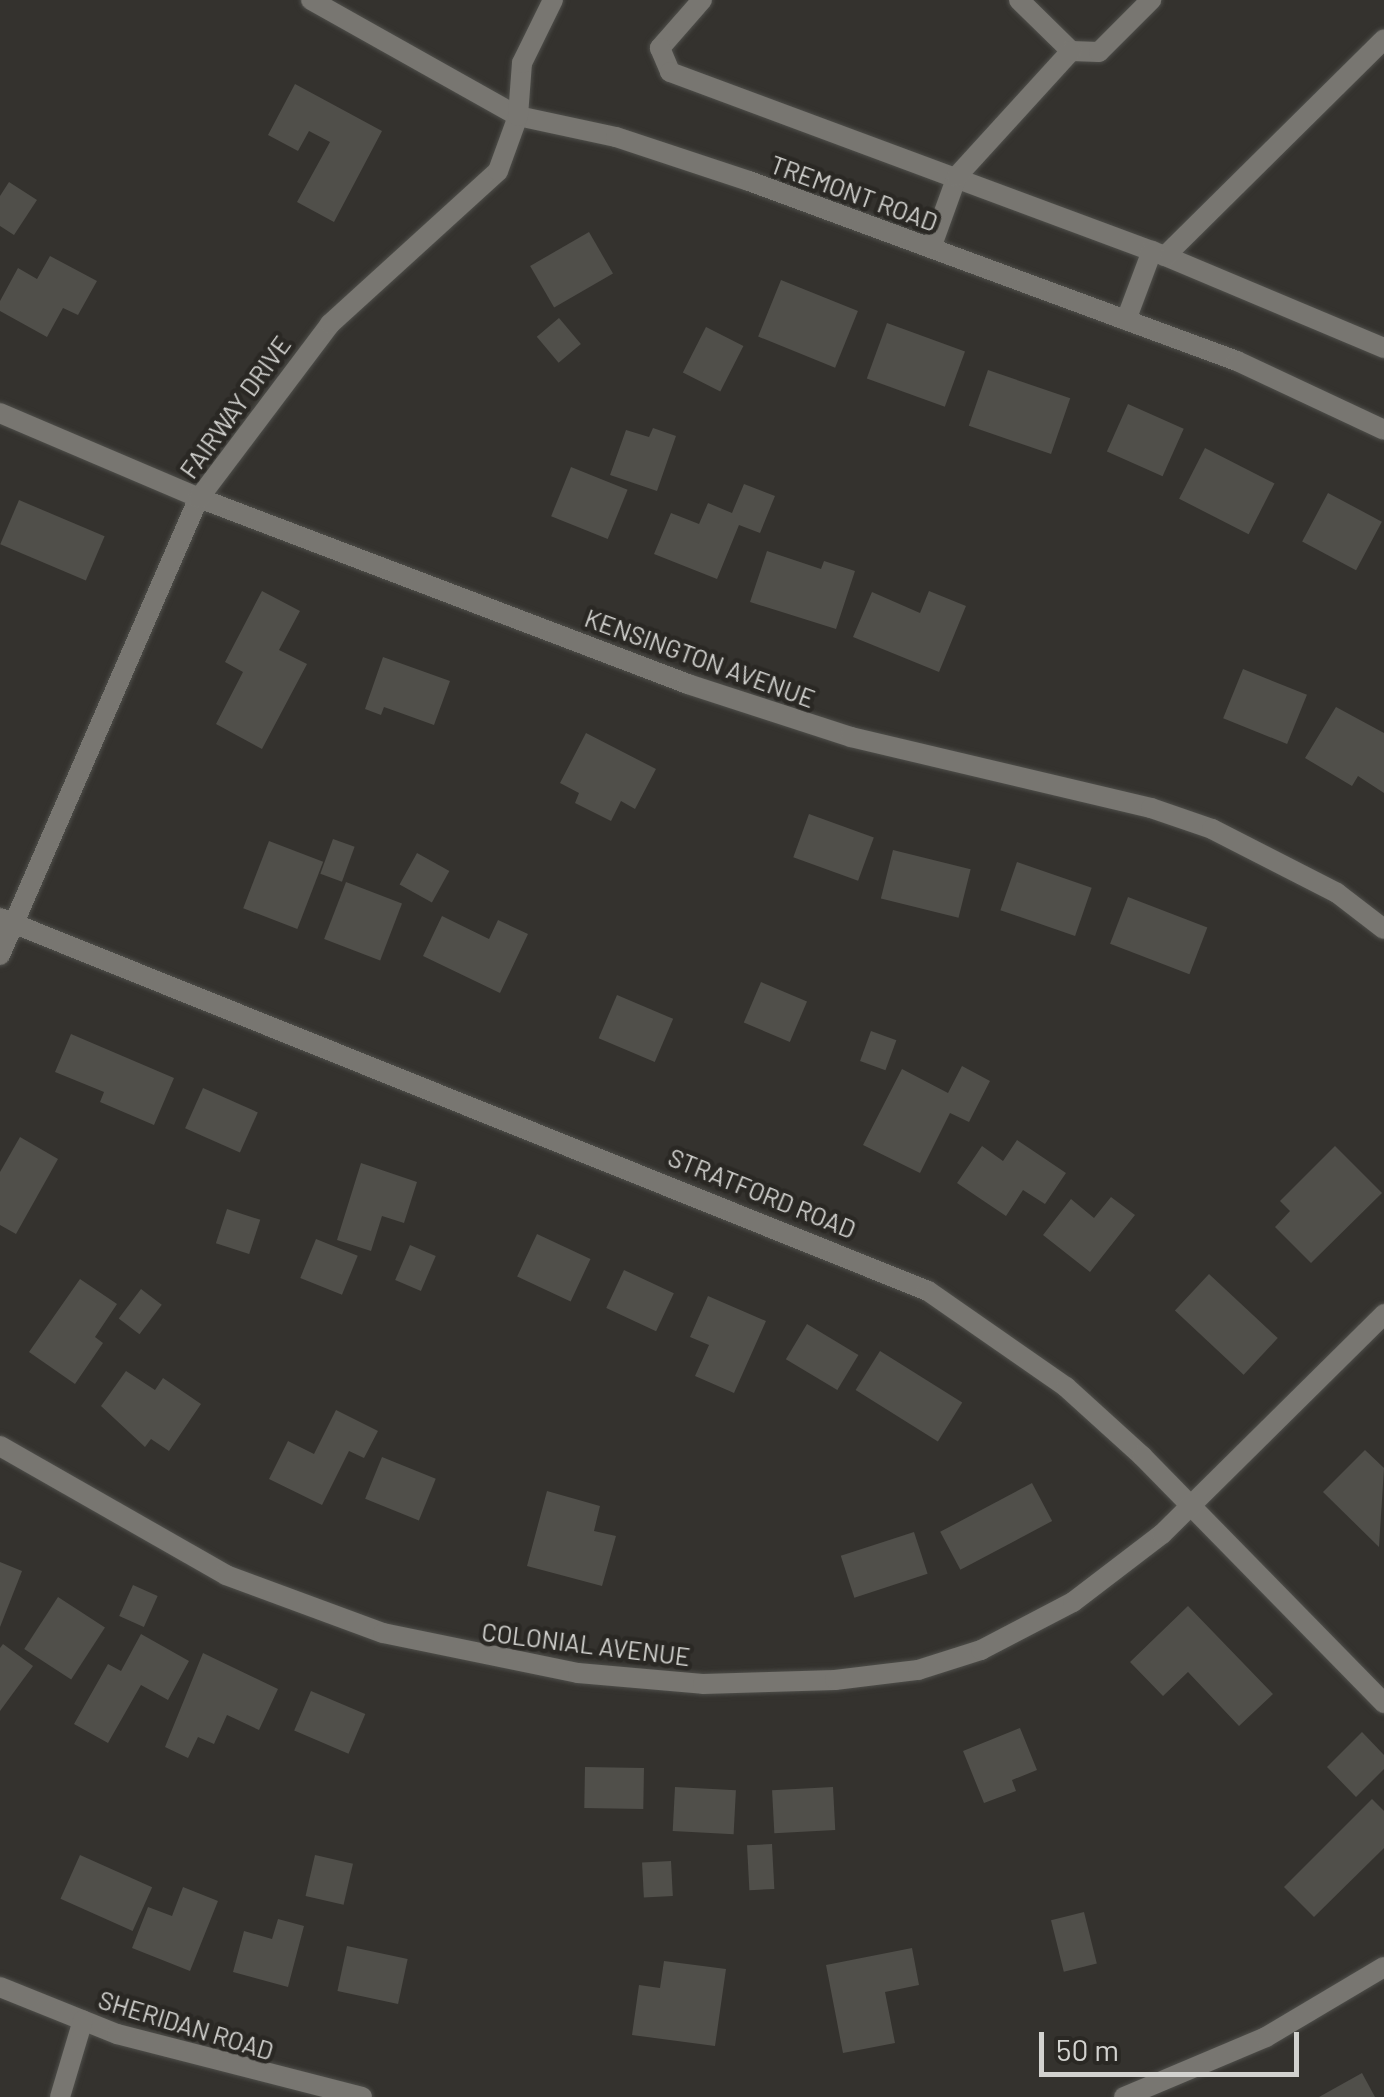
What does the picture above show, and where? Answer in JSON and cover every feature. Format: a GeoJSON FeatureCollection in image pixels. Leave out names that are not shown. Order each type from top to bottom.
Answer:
{"type":"FeatureCollection","features":[{"type":"Feature","properties":{"kind":"street","name":"TREMONT ROAD"},"geometry":{"type":"LineString","coordinates":[[311,0],[518,116],[616,136],[931,248],[1237,361],[1384,430]]}},
{"type":"Feature","properties":{"kind":"street","name":"FAIRWAY DRIVE"},"geometry":{"type":"LineString","coordinates":[[0,955],[7,922],[200,498],[330,324],[484,190],[498,172],[518,116],[522,63],[553,0]]}},
{"type":"Feature","properties":{"kind":"street"},"geometry":{"type":"LineString","coordinates":[[702,0],[660,48],[670,72],[1159,253],[1384,348]]}},
{"type":"Feature","properties":{"kind":"street"},"geometry":{"type":"LineString","coordinates":[[1019,0],[1071,51],[1099,52],[1151,0]]}},
{"type":"Feature","properties":{"kind":"street"},"geometry":{"type":"LineString","coordinates":[[1126,320],[1159,253],[1384,39]]}},
{"type":"Feature","properties":{"kind":"street"},"geometry":{"type":"LineString","coordinates":[[931,248],[956,176],[1071,51]]}},
{"type":"Feature","properties":{"kind":"street","name":"KENSINGTON AVENUE"},"geometry":{"type":"LineString","coordinates":[[0,413],[200,498],[815,726],[1212,829],[1337,893],[1384,930]]}},
{"type":"Feature","properties":{"kind":"street","name":"STRATFORD ROAD"},"geometry":{"type":"LineString","coordinates":[[7,922],[702,1195],[928,1291],[1066,1387],[1194,1504],[1198,1516],[1384,1703]]}},
{"type":"Feature","properties":{"kind":"street","name":"COLONIAL AVENUE"},"geometry":{"type":"LineString","coordinates":[[0,1446],[152,1537],[312,1610],[471,1655],[703,1684],[885,1674],[982,1650],[1073,1602],[1194,1504],[1384,1314]]}},
{"type":"Feature","properties":{"kind":"street"},"geometry":{"type":"LineString","coordinates":[[1124,2097],[1266,2038],[1384,1966]]}},
{"type":"Feature","properties":{"kind":"street","name":"SHERIDAN ROAD"},"geometry":{"type":"LineString","coordinates":[[0,1987],[83,2020],[231,2067],[362,2097]]}},
{"type":"Feature","properties":{"kind":"street"},"geometry":{"type":"LineString","coordinates":[[60,2097],[83,2020]]}},
{"type":"Feature","properties":{"kind":"building"},"geometry":{"type":"Polygon","coordinates":[[[295,84],[382,131],[334,222],[297,202],[330,142],[309,131],[298,151],[268,135],[295,84]]]}},
{"type":"Feature","properties":{"kind":"building"},"geometry":{"type":"Polygon","coordinates":[[[9,182],[37,200],[14,235],[0,226],[0,196],[9,182]]]}},
{"type":"Feature","properties":{"kind":"building"},"geometry":{"type":"Polygon","coordinates":[[[589,232],[613,274],[554,308],[530,266],[589,232]]]}},
{"type":"Feature","properties":{"kind":"building"},"geometry":{"type":"Polygon","coordinates":[[[50,256],[97,281],[78,315],[63,308],[47,337],[0,311],[0,301],[18,268],[37,279],[50,256]]]}},
{"type":"Feature","properties":{"kind":"building"},"geometry":{"type":"Polygon","coordinates":[[[781,280],[858,311],[835,368],[758,337],[781,280]]]}},
{"type":"Feature","properties":{"kind":"building"},"geometry":{"type":"Polygon","coordinates":[[[559,318],[581,344],[559,363],[537,337],[559,318]]]}},
{"type":"Feature","properties":{"kind":"building"},"geometry":{"type":"Polygon","coordinates":[[[887,323],[965,351],[945,407],[867,378],[887,323]]]}},
{"type":"Feature","properties":{"kind":"building"},"geometry":{"type":"Polygon","coordinates":[[[706,327],[743,346],[720,392],[683,372],[706,327]]]}},
{"type":"Feature","properties":{"kind":"building"},"geometry":{"type":"Polygon","coordinates":[[[988,370],[1070,398],[1051,454],[969,426],[988,370]]]}},
{"type":"Feature","properties":{"kind":"building"},"geometry":{"type":"Polygon","coordinates":[[[1128,404],[1184,429],[1163,476],[1107,452],[1128,404]]]}},
{"type":"Feature","properties":{"kind":"building"},"geometry":{"type":"Polygon","coordinates":[[[653,428],[676,436],[657,491],[610,475],[626,430],[649,437],[653,428]]]}},
{"type":"Feature","properties":{"kind":"building"},"geometry":{"type":"Polygon","coordinates":[[[1205,448],[1274,483],[1249,534],[1179,499],[1205,448]]]}},
{"type":"Feature","properties":{"kind":"building"},"geometry":{"type":"Polygon","coordinates":[[[571,467],[628,490],[608,539],[551,516],[571,467]]]}},
{"type":"Feature","properties":{"kind":"building"},"geometry":{"type":"Polygon","coordinates":[[[744,484],[775,496],[760,533],[739,525],[717,579],[654,554],[671,513],[699,524],[708,503],[732,513],[744,484]]]}},
{"type":"Feature","properties":{"kind":"building"},"geometry":{"type":"Polygon","coordinates":[[[1328,493],[1382,522],[1356,570],[1302,542],[1328,493]]]}},
{"type":"Feature","properties":{"kind":"building"},"geometry":{"type":"Polygon","coordinates":[[[19,500],[105,536],[86,581],[0,544],[19,500]]]}},
{"type":"Feature","properties":{"kind":"building"},"geometry":{"type":"Polygon","coordinates":[[[767,551],[821,569],[824,561],[855,571],[836,629],[750,602],[767,551]]]}},
{"type":"Feature","properties":{"kind":"building"},"geometry":{"type":"Polygon","coordinates":[[[262,591],[300,611],[279,650],[307,664],[262,749],[216,724],[243,672],[225,662],[262,591]]]}},
{"type":"Feature","properties":{"kind":"building"},"geometry":{"type":"Polygon","coordinates":[[[929,591],[966,606],[939,672],[853,637],[872,592],[920,613],[929,591]]]}},
{"type":"Feature","properties":{"kind":"building"},"geometry":{"type":"Polygon","coordinates":[[[383,657],[450,681],[434,725],[384,707],[381,715],[365,709],[383,657]]]}},
{"type":"Feature","properties":{"kind":"building"},"geometry":{"type":"Polygon","coordinates":[[[1243,669],[1307,695],[1287,744],[1223,718],[1243,669]]]}},
{"type":"Feature","properties":{"kind":"building"},"geometry":{"type":"Polygon","coordinates":[[[1336,707],[1384,733],[1384,793],[1358,776],[1352,786],[1305,758],[1336,707]]]}},
{"type":"Feature","properties":{"kind":"building"},"geometry":{"type":"Polygon","coordinates":[[[586,733],[656,769],[635,809],[621,801],[611,821],[575,803],[579,793],[560,783],[586,733]]]}},
{"type":"Feature","properties":{"kind":"building"},"geometry":{"type":"Polygon","coordinates":[[[809,814],[874,838],[858,881],[793,857],[809,814]]]}},
{"type":"Feature","properties":{"kind":"building"},"geometry":{"type":"Polygon","coordinates":[[[333,839],[355,847],[342,882],[320,874],[333,839]]]}},
{"type":"Feature","properties":{"kind":"building"},"geometry":{"type":"Polygon","coordinates":[[[269,841],[323,862],[297,929],[243,908],[269,841]]]}},
{"type":"Feature","properties":{"kind":"building"},"geometry":{"type":"Polygon","coordinates":[[[893,850],[971,869],[959,918],[881,899],[893,850]]]}},
{"type":"Feature","properties":{"kind":"building"},"geometry":{"type":"Polygon","coordinates":[[[417,853],[449,871],[432,902],[400,884],[417,853]]]}},
{"type":"Feature","properties":{"kind":"building"},"geometry":{"type":"Polygon","coordinates":[[[1017,862],[1092,888],[1075,936],[1000,910],[1017,862]]]}},
{"type":"Feature","properties":{"kind":"building"},"geometry":{"type":"Polygon","coordinates":[[[346,882],[402,904],[380,960],[324,939],[346,882]]]}},
{"type":"Feature","properties":{"kind":"building"},"geometry":{"type":"Polygon","coordinates":[[[1128,897],[1207,927],[1189,974],[1110,944],[1128,897]]]}},
{"type":"Feature","properties":{"kind":"building"},"geometry":{"type":"Polygon","coordinates":[[[442,916],[489,939],[498,920],[528,934],[500,993],[423,956],[442,916]]]}},
{"type":"Feature","properties":{"kind":"building"},"geometry":{"type":"Polygon","coordinates":[[[761,982],[807,1002],[790,1042],[744,1023],[761,982]]]}},
{"type":"Feature","properties":{"kind":"building"},"geometry":{"type":"Polygon","coordinates":[[[617,995],[673,1019],[655,1062],[599,1038],[617,995]]]}},
{"type":"Feature","properties":{"kind":"building"},"geometry":{"type":"Polygon","coordinates":[[[871,1031],[896,1040],[885,1070],[860,1061],[871,1031]]]}},
{"type":"Feature","properties":{"kind":"building"},"geometry":{"type":"Polygon","coordinates":[[[71,1034],[174,1078],[154,1125],[100,1102],[104,1092],[55,1072],[71,1034]]]}},
{"type":"Feature","properties":{"kind":"building"},"geometry":{"type":"Polygon","coordinates":[[[962,1066],[990,1081],[969,1122],[950,1113],[920,1173],[863,1145],[902,1069],[948,1093],[962,1066]]]}},
{"type":"Feature","properties":{"kind":"building"},"geometry":{"type":"Polygon","coordinates":[[[203,1088],[258,1112],[240,1153],[185,1128],[203,1088]]]}},
{"type":"Feature","properties":{"kind":"building"},"geometry":{"type":"Polygon","coordinates":[[[20,1137],[58,1159],[16,1234],[0,1225],[0,1172],[20,1137]]]}},
{"type":"Feature","properties":{"kind":"building"},"geometry":{"type":"Polygon","coordinates":[[[1017,1140],[1066,1173],[1045,1204],[1023,1190],[1006,1216],[957,1183],[982,1146],[1003,1161],[1017,1140]]]}},
{"type":"Feature","properties":{"kind":"building"},"geometry":{"type":"Polygon","coordinates":[[[1335,1146],[1382,1193],[1311,1263],[1275,1227],[1290,1211],[1280,1201],[1335,1146]]]}},
{"type":"Feature","properties":{"kind":"building"},"geometry":{"type":"Polygon","coordinates":[[[361,1163],[417,1182],[404,1223],[382,1216],[371,1251],[337,1240],[361,1163]]]}},
{"type":"Feature","properties":{"kind":"building"},"geometry":{"type":"Polygon","coordinates":[[[1111,1197],[1135,1215],[1090,1272],[1043,1235],[1071,1199],[1094,1218],[1111,1197]]]}},
{"type":"Feature","properties":{"kind":"building"},"geometry":{"type":"Polygon","coordinates":[[[227,1209],[260,1220],[249,1254],[216,1243],[227,1209]]]}},
{"type":"Feature","properties":{"kind":"building"},"geometry":{"type":"Polygon","coordinates":[[[537,1234],[590,1259],[571,1302],[517,1277],[537,1234]]]}},
{"type":"Feature","properties":{"kind":"building"},"geometry":{"type":"Polygon","coordinates":[[[316,1239],[358,1256],[342,1295],[300,1278],[316,1239]]]}},
{"type":"Feature","properties":{"kind":"building"},"geometry":{"type":"Polygon","coordinates":[[[410,1245],[436,1256],[421,1291],[395,1280],[410,1245]]]}},
{"type":"Feature","properties":{"kind":"building"},"geometry":{"type":"Polygon","coordinates":[[[624,1270],[674,1293],[656,1331],[606,1308],[624,1270]]]}},
{"type":"Feature","properties":{"kind":"building"},"geometry":{"type":"Polygon","coordinates":[[[1209,1274],[1278,1338],[1244,1375],[1175,1311],[1209,1274]]]}},
{"type":"Feature","properties":{"kind":"building"},"geometry":{"type":"Polygon","coordinates":[[[80,1279],[117,1304],[95,1337],[103,1343],[75,1384],[29,1352],[80,1279]]]}},
{"type":"Feature","properties":{"kind":"building"},"geometry":{"type":"Polygon","coordinates":[[[141,1289],[162,1305],[139,1334],[119,1319],[141,1289]]]}},
{"type":"Feature","properties":{"kind":"building"},"geometry":{"type":"Polygon","coordinates":[[[708,1296],[766,1321],[734,1393],[695,1376],[709,1345],[690,1337],[708,1296]]]}},
{"type":"Feature","properties":{"kind":"building"},"geometry":{"type":"Polygon","coordinates":[[[807,1324],[858,1355],[837,1390],[786,1359],[807,1324]]]}},
{"type":"Feature","properties":{"kind":"building"},"geometry":{"type":"Polygon","coordinates":[[[880,1351],[962,1402],[938,1441],[856,1390],[880,1351]]]}},
{"type":"Feature","properties":{"kind":"building"},"geometry":{"type":"Polygon","coordinates":[[[126,1371],[155,1390],[163,1378],[201,1404],[169,1451],[151,1439],[145,1447],[101,1406],[126,1371]]]}},
{"type":"Feature","properties":{"kind":"building"},"geometry":{"type":"Polygon","coordinates":[[[336,1410],[378,1431],[364,1458],[349,1451],[322,1505],[269,1479],[288,1441],[314,1454],[336,1410]]]}},
{"type":"Feature","properties":{"kind":"building"},"geometry":{"type":"Polygon","coordinates":[[[1365,1450],[1384,1468],[1379,1547],[1323,1492],[1365,1450]]]}},
{"type":"Feature","properties":{"kind":"building"},"geometry":{"type":"Polygon","coordinates":[[[382,1457],[436,1479],[419,1520],[365,1499],[382,1457]]]}},
{"type":"Feature","properties":{"kind":"building"},"geometry":{"type":"Polygon","coordinates":[[[1032,1483],[1052,1521],[960,1570],[940,1532],[1032,1483]]]}},
{"type":"Feature","properties":{"kind":"building"},"geometry":{"type":"Polygon","coordinates":[[[547,1491],[600,1506],[594,1531],[616,1536],[602,1586],[527,1566],[547,1491]]]}},
{"type":"Feature","properties":{"kind":"building"},"geometry":{"type":"Polygon","coordinates":[[[914,1532],[928,1574],[854,1598],[841,1556],[914,1532]]]}},
{"type":"Feature","properties":{"kind":"building"},"geometry":{"type":"Polygon","coordinates":[[[0,1562],[22,1571],[0,1627],[0,1562]]]}},
{"type":"Feature","properties":{"kind":"building"},"geometry":{"type":"Polygon","coordinates":[[[133,1585],[158,1596],[144,1627],[119,1616],[133,1585]]]}},
{"type":"Feature","properties":{"kind":"building"},"geometry":{"type":"Polygon","coordinates":[[[58,1597],[105,1627],[71,1679],[24,1649],[58,1597]]]}},
{"type":"Feature","properties":{"kind":"building"},"geometry":{"type":"Polygon","coordinates":[[[1188,1606],[1273,1694],[1239,1726],[1188,1672],[1163,1696],[1130,1662],[1188,1606]]]}},
{"type":"Feature","properties":{"kind":"building"},"geometry":{"type":"Polygon","coordinates":[[[141,1634],[189,1661],[168,1700],[141,1685],[108,1743],[74,1724],[108,1664],[121,1671],[141,1634]]]}},
{"type":"Feature","properties":{"kind":"building"},"geometry":{"type":"Polygon","coordinates":[[[3,1644],[33,1666],[0,1711],[0,1648],[3,1644]]]}},
{"type":"Feature","properties":{"kind":"building"},"geometry":{"type":"Polygon","coordinates":[[[203,1653],[278,1689],[259,1730],[227,1715],[214,1744],[198,1737],[188,1758],[165,1747],[203,1653]]]}},
{"type":"Feature","properties":{"kind":"building"},"geometry":{"type":"Polygon","coordinates":[[[311,1691],[365,1714],[349,1754],[294,1731],[311,1691]]]}},
{"type":"Feature","properties":{"kind":"building"},"geometry":{"type":"Polygon","coordinates":[[[1020,1728],[1037,1770],[1012,1780],[1016,1791],[984,1803],[963,1751],[1020,1728]]]}},
{"type":"Feature","properties":{"kind":"building"},"geometry":{"type":"Polygon","coordinates":[[[1362,1732],[1384,1755],[1384,1769],[1356,1797],[1327,1767],[1362,1732]]]}},
{"type":"Feature","properties":{"kind":"building"},"geometry":{"type":"Polygon","coordinates":[[[585,1767],[644,1768],[643,1809],[584,1808],[585,1767]]]}},
{"type":"Feature","properties":{"kind":"building"},"geometry":{"type":"Polygon","coordinates":[[[675,1787],[736,1790],[734,1834],[673,1831],[675,1787]]]}},
{"type":"Feature","properties":{"kind":"building"},"geometry":{"type":"Polygon","coordinates":[[[833,1787],[835,1830],[774,1833],[772,1790],[833,1787]]]}},
{"type":"Feature","properties":{"kind":"building"},"geometry":{"type":"Polygon","coordinates":[[[1372,1799],[1384,1811],[1384,1848],[1314,1917],[1284,1887],[1372,1799]]]}},
{"type":"Feature","properties":{"kind":"building"},"geometry":{"type":"Polygon","coordinates":[[[772,1844],[774,1889],[749,1890],[747,1845],[772,1844]]]}},
{"type":"Feature","properties":{"kind":"building"},"geometry":{"type":"Polygon","coordinates":[[[80,1855],[152,1887],[133,1931],[60,1899],[80,1855]]]}},
{"type":"Feature","properties":{"kind":"building"},"geometry":{"type":"Polygon","coordinates":[[[315,1855],[353,1864],[344,1905],[306,1896],[315,1855]]]}},
{"type":"Feature","properties":{"kind":"building"},"geometry":{"type":"Polygon","coordinates":[[[671,1861],[673,1896],[644,1897],[642,1863],[671,1861]]]}},
{"type":"Feature","properties":{"kind":"building"},"geometry":{"type":"Polygon","coordinates":[[[183,1887],[218,1901],[190,1971],[132,1948],[148,1907],[172,1916],[183,1887]]]}},
{"type":"Feature","properties":{"kind":"building"},"geometry":{"type":"Polygon","coordinates":[[[1084,1912],[1097,1963],[1064,1972],[1051,1920],[1084,1912]]]}},
{"type":"Feature","properties":{"kind":"building"},"geometry":{"type":"Polygon","coordinates":[[[278,1919],[304,1926],[288,1987],[233,1972],[244,1931],[272,1939],[278,1919]]]}},
{"type":"Feature","properties":{"kind":"building"},"geometry":{"type":"Polygon","coordinates":[[[347,1946],[408,1959],[398,2004],[337,1991],[347,1946]]]}},
{"type":"Feature","properties":{"kind":"building"},"geometry":{"type":"Polygon","coordinates":[[[912,1948],[919,1985],[885,1992],[895,2043],[843,2053],[826,1965],[912,1948]]]}},
{"type":"Feature","properties":{"kind":"building"},"geometry":{"type":"Polygon","coordinates":[[[664,1961],[726,1969],[715,2046],[632,2035],[639,1985],[660,1988],[664,1961]]]}},
{"type":"Feature","properties":{"kind":"building"},"geometry":{"type":"Polygon","coordinates":[[[1362,2073],[1375,2097],[1319,2097],[1362,2073]]]}}]}
